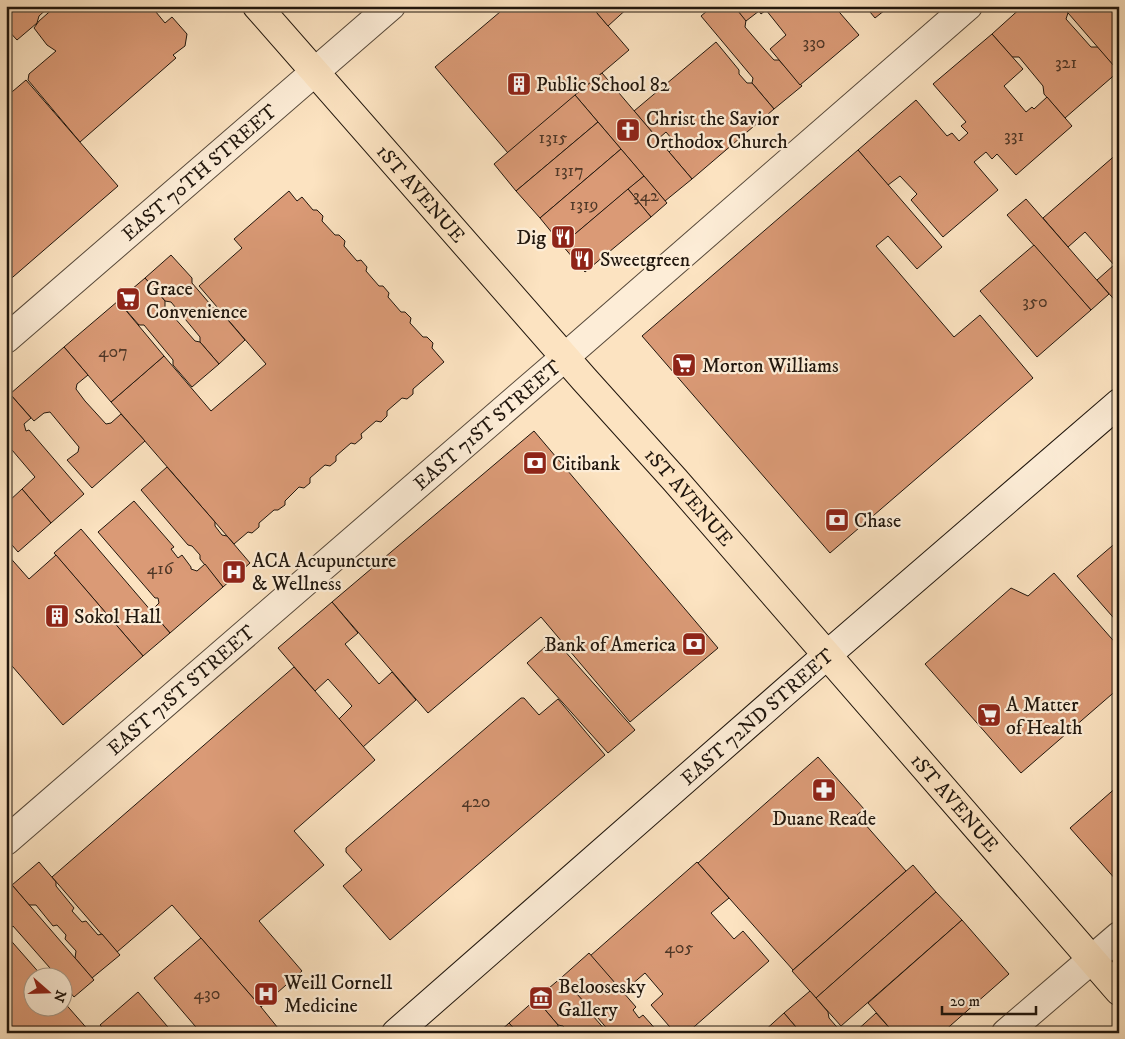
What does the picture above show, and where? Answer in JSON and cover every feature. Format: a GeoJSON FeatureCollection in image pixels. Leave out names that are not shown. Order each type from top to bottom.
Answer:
{"type":"FeatureCollection","features":[{"type":"Feature","properties":{"kind":"main road","name":"1ST AVENUE"},"geometry":{"type":"LineString","coordinates":[[257,6],[675,480],[1119,991]]}},
{"type":"Feature","properties":{"kind":"street","name":"EAST 70TH STREET"},"geometry":{"type":"LineString","coordinates":[[6,340],[392,6]]}},
{"type":"Feature","properties":{"kind":"street","name":"EAST 71ST STREET"},"geometry":{"type":"LineString","coordinates":[[6,841],[968,6]]}},
{"type":"Feature","properties":{"kind":"street","name":"EAST 72ND STREET"},"geometry":{"type":"LineString","coordinates":[[396,1033],[827,655],[1119,403]]}},
{"type":"Feature","properties":{"kind":"street"},"geometry":{"type":"LineString","coordinates":[[1006,1033],[1119,936]]}},
{"type":"Feature","properties":{"kind":"building"},"geometry":{"type":"Polygon","coordinates":[[[6,6],[50,6],[39,16],[37,23],[17,40],[6,28],[6,6]]]}},
{"type":"Feature","properties":{"kind":"building"},"geometry":{"type":"Polygon","coordinates":[[[56,6],[151,6],[165,23],[172,17],[187,34],[185,46],[173,55],[176,58],[80,142],[28,80],[29,74],[56,51],[47,45],[34,28],[56,6]]]}},
{"type":"Feature","properties":{"kind":"building","name":"Public School 82"},"geometry":{"type":"Polygon","coordinates":[[[507,6],[591,6],[629,50],[508,153],[435,67],[507,6]]]}},
{"type":"Feature","properties":{"kind":"building"},"geometry":{"type":"Polygon","coordinates":[[[591,6],[630,6],[608,26],[591,6]]]}},
{"type":"Feature","properties":{"kind":"building"},"geometry":{"type":"Polygon","coordinates":[[[713,6],[734,6],[746,20],[745,27],[774,60],[779,60],[802,86],[774,109],[752,83],[753,78],[701,16],[713,6]]]}},
{"type":"Feature","properties":{"kind":"building"},"geometry":{"type":"Polygon","coordinates":[[[734,6],[834,6],[859,35],[800,85],[770,49],[786,35],[766,10],[761,14],[759,11],[746,21],[734,6]]]}},
{"type":"Feature","properties":{"kind":"building"},"geometry":{"type":"Polygon","coordinates":[[[865,6],[890,6],[875,18],[865,6]]]}},
{"type":"Feature","properties":{"kind":"building"},"geometry":{"type":"Polygon","coordinates":[[[1023,6],[1062,6],[1068,13],[1066,19],[1091,47],[1098,47],[1119,71],[1065,118],[1044,94],[1043,86],[1019,57],[1012,57],[992,34],[1023,6]]]}},
{"type":"Feature","properties":{"kind":"building"},"geometry":{"type":"Polygon","coordinates":[[[1062,6],[1119,6],[1119,62],[1114,66],[1062,6]]]}},
{"type":"Feature","properties":{"kind":"building"},"geometry":{"type":"Polygon","coordinates":[[[992,34],[1023,69],[1004,86],[1026,112],[1032,107],[1034,109],[1047,97],[1072,126],[1016,175],[997,154],[992,159],[986,152],[974,162],[998,190],[943,237],[911,200],[917,194],[900,176],[888,185],[858,150],[916,100],[947,136],[952,133],[959,141],[968,133],[961,126],[966,122],[933,84],[992,34]]]}},
{"type":"Feature","properties":{"kind":"building"},"geometry":{"type":"Polygon","coordinates":[[[716,42],[739,70],[739,74],[747,83],[752,83],[774,109],[692,179],[669,152],[677,145],[666,132],[658,139],[634,111],[716,42]]]}},
{"type":"Feature","properties":{"kind":"building","name":"Christ the Savior Orthodox Church"},"geometry":{"type":"Polygon","coordinates":[[[602,73],[692,179],[665,201],[575,95],[602,73]]]}},
{"type":"Feature","properties":{"kind":"building"},"geometry":{"type":"Polygon","coordinates":[[[26,80],[118,186],[6,283],[6,97],[26,80]]]}},
{"type":"Feature","properties":{"kind":"building"},"geometry":{"type":"Polygon","coordinates":[[[575,95],[598,122],[516,191],[494,164],[575,95]]]}},
{"type":"Feature","properties":{"kind":"building"},"geometry":{"type":"Polygon","coordinates":[[[598,122],[621,149],[540,218],[516,191],[598,122]]]}},
{"type":"Feature","properties":{"kind":"building"},"geometry":{"type":"Polygon","coordinates":[[[621,149],[644,176],[562,245],[540,218],[621,149]]]}},
{"type":"Feature","properties":{"kind":"building"},"geometry":{"type":"Polygon","coordinates":[[[858,150],[942,247],[917,269],[888,236],[876,246],[954,337],[980,315],[1033,378],[830,553],[642,336],[858,150]]]}},
{"type":"Feature","properties":{"kind":"building"},"geometry":{"type":"Polygon","coordinates":[[[1119,152],[1119,305],[1097,280],[1114,265],[1085,232],[1068,247],[1043,218],[1119,152]]]}},
{"type":"Feature","properties":{"kind":"building"},"geometry":{"type":"Polygon","coordinates":[[[644,176],[667,203],[651,217],[628,189],[644,176]]]}},
{"type":"Feature","properties":{"kind":"building"},"geometry":{"type":"Polygon","coordinates":[[[628,189],[651,217],[585,272],[562,245],[628,189]]]}},
{"type":"Feature","properties":{"kind":"building"},"geometry":{"type":"Polygon","coordinates":[[[289,191],[297,201],[302,197],[313,210],[317,210],[323,216],[322,221],[335,235],[339,235],[345,241],[344,246],[357,261],[361,260],[367,267],[366,271],[379,286],[383,286],[389,293],[388,297],[401,312],[405,312],[411,318],[410,323],[423,337],[427,337],[433,343],[432,348],[444,362],[413,389],[413,394],[407,399],[402,398],[387,411],[387,416],[381,422],[376,421],[361,434],[362,438],[355,444],[351,443],[336,456],[336,461],[330,466],[325,465],[310,478],[310,483],[304,488],[299,487],[285,501],[285,505],[278,510],[274,510],[259,523],[259,527],[252,533],[248,532],[234,544],[111,402],[164,356],[211,411],[266,364],[199,286],[242,248],[234,239],[289,191]]]}},
{"type":"Feature","properties":{"kind":"building"},"geometry":{"type":"Polygon","coordinates":[[[1026,199],[1109,294],[1091,310],[1007,215],[1026,199]]]}},
{"type":"Feature","properties":{"kind":"building"},"geometry":{"type":"Polygon","coordinates":[[[1034,245],[1091,310],[1037,357],[980,291],[1034,245]]]}},
{"type":"Feature","properties":{"kind":"building"},"geometry":{"type":"Polygon","coordinates":[[[171,255],[192,278],[192,283],[222,318],[227,319],[245,340],[219,364],[200,342],[200,337],[171,302],[165,301],[145,278],[171,255]]]}},
{"type":"Feature","properties":{"kind":"building"},"geometry":{"type":"Polygon","coordinates":[[[145,278],[165,301],[165,307],[195,341],[200,342],[219,364],[192,387],[173,365],[173,360],[144,325],[139,325],[118,301],[145,278]]]}},
{"type":"Feature","properties":{"kind":"building"},"geometry":{"type":"Polygon","coordinates":[[[118,301],[164,356],[111,402],[64,347],[118,301]]]}},
{"type":"Feature","properties":{"kind":"building"},"geometry":{"type":"Polygon","coordinates":[[[64,347],[88,375],[77,384],[76,389],[85,401],[106,424],[111,423],[121,414],[145,441],[92,488],[67,460],[78,452],[79,447],[50,412],[44,413],[34,421],[10,394],[64,347]]]}},
{"type":"Feature","properties":{"kind":"building"},"geometry":{"type":"Polygon","coordinates":[[[10,394],[31,418],[24,424],[26,431],[29,430],[84,494],[51,523],[22,489],[35,477],[12,450],[6,455],[6,398],[10,394]]]}},
{"type":"Feature","properties":{"kind":"building"},"geometry":{"type":"Polygon","coordinates":[[[534,431],[718,648],[630,722],[541,617],[428,713],[332,602],[534,431]]]}},
{"type":"Feature","properties":{"kind":"building"},"geometry":{"type":"Polygon","coordinates":[[[167,467],[215,522],[215,526],[222,535],[227,536],[250,563],[223,587],[200,559],[200,555],[192,546],[188,545],[141,490],[167,467]]]}},
{"type":"Feature","properties":{"kind":"building"},"geometry":{"type":"Polygon","coordinates":[[[22,489],[51,523],[18,552],[6,538],[6,500],[8,502],[22,489]]]}},
{"type":"Feature","properties":{"kind":"building"},"geometry":{"type":"Polygon","coordinates":[[[134,501],[174,547],[171,549],[178,558],[182,555],[191,569],[197,571],[205,564],[223,587],[170,633],[151,611],[159,603],[158,598],[155,598],[98,532],[134,501]]]}},
{"type":"Feature","properties":{"kind":"building"},"geometry":{"type":"Polygon","coordinates":[[[81,529],[170,633],[143,656],[54,553],[81,529]]]}},
{"type":"Feature","properties":{"kind":"building"},"geometry":{"type":"Polygon","coordinates":[[[1119,540],[1119,624],[1077,576],[1119,540]]]}},
{"type":"Feature","properties":{"kind":"building","name":"Sokol Hall"},"geometry":{"type":"Polygon","coordinates":[[[6,553],[29,579],[56,555],[143,656],[63,725],[6,659],[6,553]]]}},
{"type":"Feature","properties":{"kind":"building"},"geometry":{"type":"Polygon","coordinates":[[[1054,573],[1119,647],[1119,688],[1021,773],[925,664],[1011,588],[1028,596],[1054,573]]]}},
{"type":"Feature","properties":{"kind":"building"},"geometry":{"type":"Polygon","coordinates":[[[332,602],[358,633],[345,644],[379,684],[392,672],[416,700],[363,747],[339,719],[352,706],[328,679],[315,691],[278,648],[332,602]]]}},
{"type":"Feature","properties":{"kind":"building"},"geometry":{"type":"Polygon","coordinates":[[[554,639],[635,730],[608,753],[527,663],[554,639]]]}},
{"type":"Feature","properties":{"kind":"building"},"geometry":{"type":"Polygon","coordinates":[[[294,667],[375,760],[294,831],[324,865],[259,921],[302,971],[261,1007],[172,905],[117,952],[52,877],[294,667]]]}},
{"type":"Feature","properties":{"kind":"building"},"geometry":{"type":"Polygon","coordinates":[[[521,698],[524,698],[539,715],[558,699],[605,755],[390,940],[343,886],[362,870],[346,852],[346,848],[521,698]]]}},
{"type":"Feature","properties":{"kind":"building"},"geometry":{"type":"Polygon","coordinates":[[[818,757],[864,809],[857,815],[906,871],[793,970],[698,863],[818,757]]]}},
{"type":"Feature","properties":{"kind":"building"},"geometry":{"type":"Polygon","coordinates":[[[1119,785],[1119,879],[1117,881],[1070,828],[1119,785]]]}},
{"type":"Feature","properties":{"kind":"building"},"geometry":{"type":"Polygon","coordinates":[[[39,862],[74,908],[72,911],[82,922],[86,921],[98,935],[102,934],[120,955],[92,978],[75,958],[76,951],[65,939],[66,935],[57,925],[53,926],[36,905],[29,905],[12,885],[39,862]]]}},
{"type":"Feature","properties":{"kind":"building"},"geometry":{"type":"Polygon","coordinates":[[[697,862],[729,898],[711,913],[734,939],[743,931],[769,961],[687,1033],[675,1033],[651,1005],[663,994],[645,973],[623,992],[590,956],[697,862]]]}},
{"type":"Feature","properties":{"kind":"building"},"geometry":{"type":"Polygon","coordinates":[[[913,865],[936,892],[816,998],[792,971],[913,865]]]}},
{"type":"Feature","properties":{"kind":"building"},"geometry":{"type":"Polygon","coordinates":[[[12,885],[94,980],[74,997],[72,995],[72,966],[48,966],[13,926],[6,932],[6,890],[12,885]]]}},
{"type":"Feature","properties":{"kind":"building"},"geometry":{"type":"Polygon","coordinates":[[[936,892],[962,920],[841,1026],[816,998],[936,892]]]}},
{"type":"Feature","properties":{"kind":"building"},"geometry":{"type":"Polygon","coordinates":[[[962,920],[1009,974],[942,1033],[894,1033],[868,1003],[962,920]]]}},
{"type":"Feature","properties":{"kind":"building"},"geometry":{"type":"Polygon","coordinates":[[[6,935],[33,966],[22,966],[22,1016],[72,1016],[72,1011],[91,1033],[6,1033],[6,935]]]}},
{"type":"Feature","properties":{"kind":"building"},"geometry":{"type":"Polygon","coordinates":[[[201,938],[282,1033],[201,1033],[154,978],[201,938]]]}},
{"type":"Feature","properties":{"kind":"building"},"geometry":{"type":"Polygon","coordinates":[[[589,953],[636,1007],[633,1010],[639,1018],[643,1015],[659,1033],[611,1033],[562,977],[589,953]]]}},
{"type":"Feature","properties":{"kind":"building"},"geometry":{"type":"Polygon","coordinates":[[[562,977],[608,1033],[569,1033],[563,1026],[558,1025],[536,999],[562,977]]]}},
{"type":"Feature","properties":{"kind":"building"},"geometry":{"type":"Polygon","coordinates":[[[810,991],[828,1012],[829,1018],[842,1033],[801,1033],[784,1013],[810,991]]]}},
{"type":"Feature","properties":{"kind":"building"},"geometry":{"type":"Polygon","coordinates":[[[138,992],[173,1033],[107,1033],[100,1025],[138,992]]]}},
{"type":"Feature","properties":{"kind":"building"},"geometry":{"type":"Polygon","coordinates":[[[536,999],[558,1025],[558,1030],[561,1033],[518,1033],[509,1023],[536,999]]]}},
{"type":"Feature","properties":{"kind":"building"},"geometry":{"type":"Polygon","coordinates":[[[784,1013],[801,1033],[762,1033],[784,1013]]]}},
{"type":"Feature","properties":{"kind":"building"},"geometry":{"type":"Polygon","coordinates":[[[876,1013],[894,1033],[854,1033],[876,1013]]]}},
{"type":"Feature","properties":{"kind":"building"},"geometry":{"type":"Polygon","coordinates":[[[509,1023],[518,1033],[498,1033],[509,1023]]]}},
{"type":"Feature","properties":{"kind":"place","name":"Public School 82"},"geometry":{"type":"Point","coordinates":[519,84]}},
{"type":"Feature","properties":{"kind":"place","name":"Christ the Savior Orthodox Church"},"geometry":{"type":"Point","coordinates":[628,130]}},
{"type":"Feature","properties":{"kind":"place","name":"Dig"},"geometry":{"type":"Point","coordinates":[563,237]}},
{"type":"Feature","properties":{"kind":"place","name":"Sweetgreen"},"geometry":{"type":"Point","coordinates":[582,259]}},
{"type":"Feature","properties":{"kind":"place","name":"Grace Convenience"},"geometry":{"type":"Point","coordinates":[128,299]}},
{"type":"Feature","properties":{"kind":"place","name":"Morton Williams"},"geometry":{"type":"Point","coordinates":[684,365]}},
{"type":"Feature","properties":{"kind":"place","name":"Citibank"},"geometry":{"type":"Point","coordinates":[535,463]}},
{"type":"Feature","properties":{"kind":"place","name":"Chase"},"geometry":{"type":"Point","coordinates":[837,520]}},
{"type":"Feature","properties":{"kind":"place","name":"ACA Acupuncture & Wellness"},"geometry":{"type":"Point","coordinates":[234,572]}},
{"type":"Feature","properties":{"kind":"place","name":"Sokol Hall"},"geometry":{"type":"Point","coordinates":[57,616]}},
{"type":"Feature","properties":{"kind":"place","name":"Bank of America"},"geometry":{"type":"Point","coordinates":[694,644]}},
{"type":"Feature","properties":{"kind":"place","name":"A Matter of Health"},"geometry":{"type":"Point","coordinates":[989,715]}},
{"type":"Feature","properties":{"kind":"place","name":"Duane Reade"},"geometry":{"type":"Point","coordinates":[824,790]}},
{"type":"Feature","properties":{"kind":"place","name":"Weill Cornell Medicine"},"geometry":{"type":"Point","coordinates":[266,994]}},
{"type":"Feature","properties":{"kind":"place","name":"Beloosesky Gallery"},"geometry":{"type":"Point","coordinates":[541,998]}}]}
